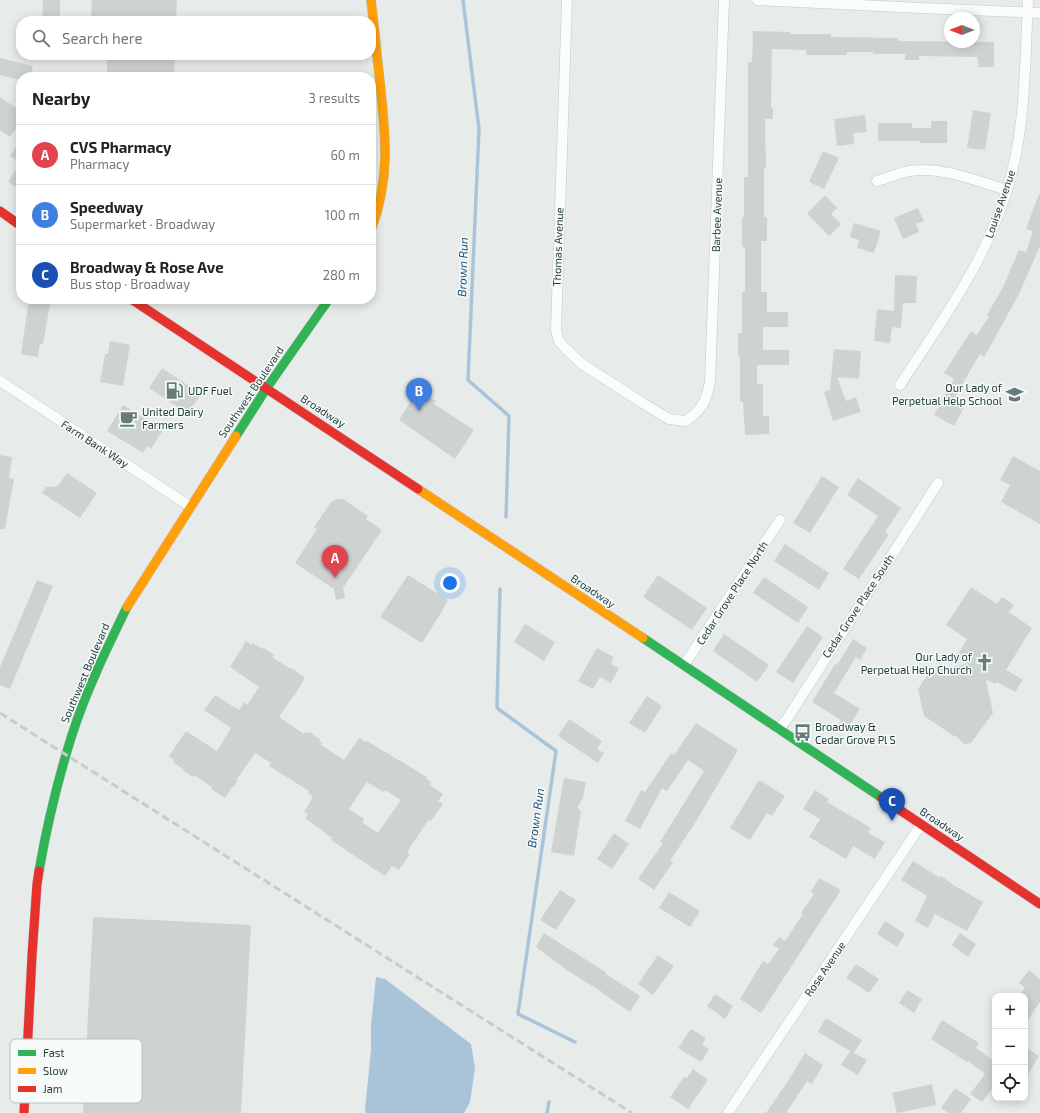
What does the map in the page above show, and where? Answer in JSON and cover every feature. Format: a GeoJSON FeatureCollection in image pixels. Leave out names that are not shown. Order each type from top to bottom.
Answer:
{"type":"FeatureCollection","features":[{"type":"Feature","properties":{"kind":"street"},"geometry":{"type":"LineString","coordinates":[[371,0],[373,16]]}},
{"type":"Feature","properties":{"kind":"street","name":"Thomas Avenue"},"geometry":{"type":"LineString","coordinates":[[567,0],[556,300],[556,330],[559,341],[572,356],[582,364],[641,402],[670,419],[686,421]]}},
{"type":"Feature","properties":{"kind":"street","name":"Barbee Avenue"},"geometry":{"type":"LineString","coordinates":[[686,421],[703,405],[710,382],[724,0]]}},
{"type":"Feature","properties":{"kind":"street"},"geometry":{"type":"LineString","coordinates":[[757,0],[884,3],[1040,13]]}},
{"type":"Feature","properties":{"kind":"street","name":"Louise Avenue"},"geometry":{"type":"LineString","coordinates":[[900,385],[976,266],[1007,190],[1017,147],[1021,119],[1028,0]]}},
{"type":"Feature","properties":{"kind":"street"},"geometry":{"type":"LineString","coordinates":[[376,47],[386,151],[382,192],[376,215]]}},
{"type":"Feature","properties":{"kind":"street"},"geometry":{"type":"LineString","coordinates":[[877,181],[909,171],[930,171],[953,174],[1007,190]]}},
{"type":"Feature","properties":{"kind":"street"},"geometry":{"type":"LineString","coordinates":[[0,212],[16,223]]}},
{"type":"Feature","properties":{"kind":"street","name":"Broadway"},"geometry":{"type":"LineString","coordinates":[[138,304],[266,389],[363,451],[1040,904]]}},
{"type":"Feature","properties":{"kind":"street","name":"Southwest Boulevard"},"geometry":{"type":"LineString","coordinates":[[28,1039],[37,884],[42,854],[54,798],[72,736],[103,656],[129,603],[266,389],[326,304]]}},
{"type":"Feature","properties":{"kind":"street","name":"Farm Bank Way"},"geometry":{"type":"LineString","coordinates":[[0,381],[190,507]]}},
{"type":"Feature","properties":{"kind":"street","name":"Cedar Grove Place South"},"geometry":{"type":"LineString","coordinates":[[778,729],[786,719],[938,483]]}},
{"type":"Feature","properties":{"kind":"street","name":"Cedar Grove Place North"},"geometry":{"type":"LineString","coordinates":[[684,665],[780,520]]}},
{"type":"Feature","properties":{"kind":"street","name":"Rose Avenue"},"geometry":{"type":"LineString","coordinates":[[728,1113],[921,825]]}},
{"type":"Feature","properties":{"kind":"street","name":"Southwest Boulevard"},"geometry":{"type":"LineString","coordinates":[[24,1113],[25,1103]]}},
{"type":"Feature","properties":{"kind":"water"},"geometry":{"type":"Polygon","coordinates":[[[376,977],[385,979],[471,1044],[475,1068],[470,1102],[464,1113],[366,1113],[365,1109],[371,1050],[371,1025],[376,977]]]}},
{"type":"Feature","properties":{"kind":"building"},"geometry":{"type":"Polygon","coordinates":[[[43,0],[60,0],[60,16],[42,16],[43,0]]]}},
{"type":"Feature","properties":{"kind":"building"},"geometry":{"type":"Polygon","coordinates":[[[92,0],[177,0],[176,16],[91,16],[92,0]]]}},
{"type":"Feature","properties":{"kind":"building"},"geometry":{"type":"Polygon","coordinates":[[[753,31],[790,32],[790,34],[831,34],[831,37],[898,38],[898,41],[944,41],[944,48],[980,48],[980,42],[994,42],[994,67],[978,67],[978,57],[919,56],[919,60],[905,60],[905,54],[847,52],[847,55],[806,55],[806,50],[772,49],[771,108],[773,108],[773,119],[765,119],[766,168],[764,168],[764,217],[767,217],[767,241],[761,241],[761,292],[767,292],[767,312],[788,312],[788,327],[763,327],[763,350],[789,350],[789,365],[757,365],[757,384],[763,384],[763,416],[769,416],[769,434],[745,435],[743,402],[740,402],[740,357],[738,357],[738,333],[742,333],[742,292],[745,292],[745,247],[742,247],[742,217],[744,217],[744,177],[748,177],[748,62],[752,62],[753,31]]]}},
{"type":"Feature","properties":{"kind":"building"},"geometry":{"type":"Polygon","coordinates":[[[0,58],[33,66],[31,72],[16,72],[16,79],[0,75],[0,58]]]}},
{"type":"Feature","properties":{"kind":"building"},"geometry":{"type":"Polygon","coordinates":[[[107,60],[175,60],[174,72],[107,72],[107,60]]]}},
{"type":"Feature","properties":{"kind":"building"},"geometry":{"type":"Polygon","coordinates":[[[0,97],[16,108],[16,129],[10,137],[0,130],[0,97]]]}},
{"type":"Feature","properties":{"kind":"building"},"geometry":{"type":"Polygon","coordinates":[[[973,110],[991,113],[985,150],[967,148],[973,110]]]}},
{"type":"Feature","properties":{"kind":"building"},"geometry":{"type":"Polygon","coordinates":[[[865,115],[867,132],[853,133],[854,144],[837,146],[834,119],[865,115]]]}},
{"type":"Feature","properties":{"kind":"building"},"geometry":{"type":"Polygon","coordinates":[[[931,121],[947,121],[947,143],[920,143],[920,141],[878,141],[878,123],[912,123],[912,128],[931,128],[931,121]]]}},
{"type":"Feature","properties":{"kind":"building"},"geometry":{"type":"Polygon","coordinates":[[[16,147],[16,160],[10,156],[16,147]]]}},
{"type":"Feature","properties":{"kind":"building"},"geometry":{"type":"Polygon","coordinates":[[[823,151],[839,158],[824,189],[809,182],[823,151]]]}},
{"type":"Feature","properties":{"kind":"building"},"geometry":{"type":"Polygon","coordinates":[[[16,169],[16,187],[8,182],[16,169]]]}},
{"type":"Feature","properties":{"kind":"building"},"geometry":{"type":"Polygon","coordinates":[[[1039,194],[1040,246],[1019,294],[996,336],[984,357],[980,354],[956,395],[967,402],[954,426],[934,415],[954,379],[944,373],[971,331],[977,335],[989,316],[987,315],[1003,287],[1019,250],[1026,252],[1033,231],[1026,229],[1039,194]]]}},
{"type":"Feature","properties":{"kind":"building"},"geometry":{"type":"Polygon","coordinates":[[[825,195],[837,208],[831,214],[841,224],[829,236],[807,214],[825,195]]]}},
{"type":"Feature","properties":{"kind":"building"},"geometry":{"type":"Polygon","coordinates":[[[918,208],[924,221],[916,224],[919,232],[903,239],[894,218],[918,208]]]}},
{"type":"Feature","properties":{"kind":"building"},"geometry":{"type":"Polygon","coordinates":[[[854,223],[881,231],[874,253],[857,248],[859,240],[850,237],[854,223]]]}},
{"type":"Feature","properties":{"kind":"building"},"geometry":{"type":"Polygon","coordinates":[[[895,275],[917,276],[916,303],[903,303],[901,328],[892,327],[890,343],[874,341],[877,309],[894,311],[895,275]]]}},
{"type":"Feature","properties":{"kind":"building"},"geometry":{"type":"Polygon","coordinates":[[[28,304],[50,304],[43,344],[40,344],[38,357],[21,354],[28,304]]]}},
{"type":"Feature","properties":{"kind":"building"},"geometry":{"type":"Polygon","coordinates":[[[110,341],[130,345],[123,386],[100,382],[105,354],[108,354],[110,341]]]}},
{"type":"Feature","properties":{"kind":"building"},"geometry":{"type":"Polygon","coordinates":[[[834,349],[861,351],[859,379],[837,377],[846,401],[856,397],[861,412],[833,421],[824,392],[830,390],[834,349]]]}},
{"type":"Feature","properties":{"kind":"building","name":"UDF Fuel"},"geometry":{"type":"Polygon","coordinates":[[[162,368],[201,394],[188,414],[149,388],[162,368]]]}},
{"type":"Feature","properties":{"kind":"building"},"geometry":{"type":"Polygon","coordinates":[[[418,389],[436,401],[434,404],[474,430],[455,459],[399,420],[418,389]]]}},
{"type":"Feature","properties":{"kind":"building","name":"United Dairy Farmers"},"geometry":{"type":"Polygon","coordinates":[[[123,405],[163,430],[151,449],[147,446],[143,453],[107,431],[123,405]]]}},
{"type":"Feature","properties":{"kind":"building"},"geometry":{"type":"Polygon","coordinates":[[[0,455],[12,457],[9,478],[14,479],[5,529],[0,529],[0,455]]]}},
{"type":"Feature","properties":{"kind":"building"},"geometry":{"type":"Polygon","coordinates":[[[1013,456],[1040,471],[1040,524],[1001,502],[1010,485],[1000,480],[1013,456]]]}},
{"type":"Feature","properties":{"kind":"building"},"geometry":{"type":"Polygon","coordinates":[[[67,473],[97,493],[80,518],[42,493],[46,487],[58,486],[67,473]]]}},
{"type":"Feature","properties":{"kind":"building"},"geometry":{"type":"Polygon","coordinates":[[[822,476],[839,487],[810,533],[793,523],[822,476]]]}},
{"type":"Feature","properties":{"kind":"building"},"geometry":{"type":"Polygon","coordinates":[[[858,478],[901,508],[885,532],[889,534],[859,579],[843,569],[878,516],[847,495],[858,478]]]}},
{"type":"Feature","properties":{"kind":"building"},"geometry":{"type":"Polygon","coordinates":[[[336,499],[343,499],[368,516],[366,519],[382,530],[343,588],[345,598],[336,600],[334,589],[295,563],[317,529],[314,527],[331,502],[336,499]]]}},
{"type":"Feature","properties":{"kind":"building"},"geometry":{"type":"Polygon","coordinates":[[[785,544],[829,573],[819,590],[774,561],[785,544]]]}},
{"type":"Feature","properties":{"kind":"building"},"geometry":{"type":"Polygon","coordinates":[[[408,575],[448,600],[422,643],[380,617],[408,575]]]}},
{"type":"Feature","properties":{"kind":"building"},"geometry":{"type":"Polygon","coordinates":[[[658,575],[707,608],[692,630],[643,597],[658,575]]]}},
{"type":"Feature","properties":{"kind":"building"},"geometry":{"type":"Polygon","coordinates":[[[764,577],[808,607],[798,623],[753,593],[764,577]]]}},
{"type":"Feature","properties":{"kind":"building"},"geometry":{"type":"Polygon","coordinates":[[[37,580],[53,586],[10,689],[0,685],[0,667],[37,580]]]}},
{"type":"Feature","properties":{"kind":"building","name":"Our Lady of Perpetual Help Church"},"geometry":{"type":"Polygon","coordinates":[[[971,587],[997,604],[1002,597],[1014,605],[1009,612],[1032,628],[1006,670],[1023,680],[1015,692],[997,682],[996,684],[986,680],[993,713],[971,743],[964,744],[956,736],[924,716],[918,689],[930,671],[967,664],[957,656],[967,639],[946,625],[971,587]]]}},
{"type":"Feature","properties":{"kind":"building"},"geometry":{"type":"Polygon","coordinates":[[[525,624],[555,642],[544,661],[514,642],[525,624]]]}},
{"type":"Feature","properties":{"kind":"building"},"geometry":{"type":"Polygon","coordinates":[[[807,626],[823,637],[793,683],[776,672],[807,626]]]}},
{"type":"Feature","properties":{"kind":"building"},"geometry":{"type":"Polygon","coordinates":[[[724,634],[769,665],[757,682],[713,651],[724,634]]]}},
{"type":"Feature","properties":{"kind":"building"},"geometry":{"type":"Polygon","coordinates":[[[853,639],[867,648],[860,660],[856,657],[834,693],[860,709],[846,731],[837,726],[841,720],[812,702],[835,664],[837,665],[853,639]]]}},
{"type":"Feature","properties":{"kind":"building"},"geometry":{"type":"Polygon","coordinates":[[[246,641],[251,645],[252,643],[263,649],[264,648],[274,655],[273,658],[291,669],[292,668],[305,678],[279,717],[304,734],[305,732],[309,732],[320,739],[319,741],[322,743],[321,745],[344,760],[359,738],[366,742],[367,741],[427,777],[426,779],[431,782],[430,785],[443,794],[438,801],[443,804],[431,821],[429,819],[407,852],[410,854],[399,870],[392,866],[385,876],[331,840],[332,838],[305,818],[308,814],[304,812],[313,797],[308,793],[309,791],[269,766],[271,763],[255,753],[225,798],[211,789],[212,787],[194,775],[193,777],[182,770],[183,769],[173,762],[174,760],[169,756],[186,731],[217,751],[231,728],[204,710],[215,695],[239,710],[244,702],[247,705],[259,687],[230,667],[246,641]],[[367,782],[349,809],[364,819],[363,823],[378,833],[401,800],[385,790],[383,792],[367,782]]]}},
{"type":"Feature","properties":{"kind":"building"},"geometry":{"type":"Polygon","coordinates":[[[597,648],[614,657],[611,664],[619,668],[611,683],[600,677],[593,689],[578,681],[597,648]]]}},
{"type":"Feature","properties":{"kind":"building"},"geometry":{"type":"Polygon","coordinates":[[[647,696],[662,706],[645,733],[629,723],[647,696]]]}},
{"type":"Feature","properties":{"kind":"building"},"geometry":{"type":"Polygon","coordinates":[[[569,719],[602,741],[597,749],[604,753],[598,763],[558,736],[569,719]]]}},
{"type":"Feature","properties":{"kind":"building"},"geometry":{"type":"Polygon","coordinates":[[[696,723],[738,750],[695,823],[670,861],[673,862],[654,890],[638,879],[663,843],[660,842],[704,771],[688,760],[667,791],[662,788],[640,829],[625,821],[641,790],[645,792],[671,753],[674,755],[696,723]]]}},
{"type":"Feature","properties":{"kind":"building"},"geometry":{"type":"Polygon","coordinates":[[[564,778],[586,782],[583,798],[577,808],[581,811],[574,856],[551,852],[564,778]]]}},
{"type":"Feature","properties":{"kind":"building"},"geometry":{"type":"Polygon","coordinates":[[[759,780],[785,796],[772,816],[767,813],[750,840],[730,828],[759,780]]]}},
{"type":"Feature","properties":{"kind":"building"},"geometry":{"type":"Polygon","coordinates":[[[815,790],[829,799],[827,802],[871,828],[868,833],[885,842],[875,859],[853,846],[846,859],[809,837],[820,819],[803,809],[815,790]]]}},
{"type":"Feature","properties":{"kind":"building"},"geometry":{"type":"Polygon","coordinates":[[[614,833],[629,844],[612,869],[597,859],[614,833]]]}},
{"type":"Feature","properties":{"kind":"building"},"geometry":{"type":"Polygon","coordinates":[[[913,861],[940,878],[941,876],[983,902],[967,931],[935,914],[928,928],[915,921],[927,896],[901,880],[913,861]]]}},
{"type":"Feature","properties":{"kind":"building"},"geometry":{"type":"Polygon","coordinates":[[[819,878],[841,890],[761,1013],[740,999],[763,961],[768,964],[779,949],[773,945],[779,937],[785,941],[803,914],[801,913],[814,894],[811,892],[819,878]]]}},
{"type":"Feature","properties":{"kind":"building"},"geometry":{"type":"Polygon","coordinates":[[[560,890],[576,900],[556,930],[540,920],[560,890]]]}},
{"type":"Feature","properties":{"kind":"building"},"geometry":{"type":"Polygon","coordinates":[[[669,892],[700,911],[690,927],[659,908],[669,892]]]}},
{"type":"Feature","properties":{"kind":"building"},"geometry":{"type":"Polygon","coordinates":[[[93,917],[251,925],[241,1113],[83,1113],[84,1103],[142,1103],[142,1039],[87,1039],[93,917]]]}},
{"type":"Feature","properties":{"kind":"building"},"geometry":{"type":"Polygon","coordinates":[[[885,921],[905,934],[897,947],[877,934],[885,921]]]}},
{"type":"Feature","properties":{"kind":"building"},"geometry":{"type":"Polygon","coordinates":[[[544,933],[640,996],[630,1012],[602,992],[568,971],[536,947],[544,933]]]}},
{"type":"Feature","properties":{"kind":"building"},"geometry":{"type":"Polygon","coordinates":[[[960,933],[976,944],[968,957],[952,945],[960,933]]]}},
{"type":"Feature","properties":{"kind":"building"},"geometry":{"type":"Polygon","coordinates":[[[658,955],[674,966],[653,995],[638,984],[658,955]]]}},
{"type":"Feature","properties":{"kind":"building"},"geometry":{"type":"Polygon","coordinates":[[[856,964],[879,979],[869,993],[846,978],[856,964]]]}},
{"type":"Feature","properties":{"kind":"building"},"geometry":{"type":"Polygon","coordinates":[[[1029,970],[1040,979],[1040,1002],[1028,1020],[1028,993],[1021,993],[1025,988],[1019,983],[1029,970]]]}},
{"type":"Feature","properties":{"kind":"building"},"geometry":{"type":"Polygon","coordinates":[[[907,990],[922,999],[914,1013],[899,1003],[907,990]]]}},
{"type":"Feature","properties":{"kind":"building"},"geometry":{"type":"Polygon","coordinates":[[[715,994],[733,1006],[725,1019],[707,1006],[715,994]]]}},
{"type":"Feature","properties":{"kind":"building"},"geometry":{"type":"Polygon","coordinates":[[[826,1018],[862,1040],[854,1053],[867,1060],[858,1075],[841,1065],[850,1051],[818,1032],[826,1018]]]}},
{"type":"Feature","properties":{"kind":"building"},"geometry":{"type":"Polygon","coordinates":[[[942,1020],[979,1043],[976,1048],[992,1060],[992,1089],[982,1102],[970,1094],[985,1074],[968,1061],[967,1062],[931,1039],[942,1020]]]}},
{"type":"Feature","properties":{"kind":"building"},"geometry":{"type":"Polygon","coordinates":[[[691,1029],[706,1038],[702,1045],[709,1049],[701,1062],[678,1048],[691,1029]]]}},
{"type":"Feature","properties":{"kind":"building"},"geometry":{"type":"Polygon","coordinates":[[[1028,1049],[1039,1056],[1028,1075],[1028,1049]]]}},
{"type":"Feature","properties":{"kind":"building"},"geometry":{"type":"Polygon","coordinates":[[[805,1053],[823,1065],[812,1084],[807,1081],[786,1113],[766,1113],[788,1081],[805,1053]]]}},
{"type":"Feature","properties":{"kind":"building"},"geometry":{"type":"Polygon","coordinates":[[[693,1069],[708,1080],[688,1109],[670,1097],[684,1077],[687,1078],[693,1069]]]}},
{"type":"Feature","properties":{"kind":"building"},"geometry":{"type":"Polygon","coordinates":[[[932,1084],[936,1105],[897,1113],[892,1093],[932,1084]]]}},
{"type":"Feature","properties":{"kind":"building"},"geometry":{"type":"Polygon","coordinates":[[[955,1088],[971,1099],[961,1113],[948,1113],[941,1108],[955,1088]]]}},
{"type":"Feature","properties":{"kind":"waterway","name":"Brown Run"},"geometry":{"type":"LineString","coordinates":[[463,0],[479,129],[468,380],[509,416],[506,517]]}},
{"type":"Feature","properties":{"kind":"waterway","name":"Brown Run"},"geometry":{"type":"LineString","coordinates":[[500,589],[497,708],[556,751],[518,1014],[575,1042]]}},
{"type":"Feature","properties":{"kind":"waterway","name":"Brown Run"},"geometry":{"type":"LineString","coordinates":[[547,1113],[549,1102]]}},
{"type":"Feature","properties":{"kind":"railway"},"geometry":{"type":"LineString","coordinates":[[0,713],[632,1113]]}},
{"type":"Feature","properties":{"kind":"traffic: fast"},"geometry":{"type":"LineString","coordinates":[[236,436],[266,389],[326,304]]}},
{"type":"Feature","properties":{"kind":"traffic: fast"},"geometry":{"type":"LineString","coordinates":[[39,871],[53,802],[72,735],[90,686],[127,607]]}},
{"type":"Feature","properties":{"kind":"traffic: fast"},"geometry":{"type":"LineString","coordinates":[[643,638],[882,798]]}},
{"type":"Feature","properties":{"kind":"traffic: slow"},"geometry":{"type":"LineString","coordinates":[[371,0],[373,16]]}},
{"type":"Feature","properties":{"kind":"traffic: slow"},"geometry":{"type":"LineString","coordinates":[[376,48],[385,133],[382,190],[376,216]]}},
{"type":"Feature","properties":{"kind":"traffic: slow"},"geometry":{"type":"LineString","coordinates":[[127,607],[236,436]]}},
{"type":"Feature","properties":{"kind":"traffic: slow"},"geometry":{"type":"LineString","coordinates":[[418,489],[643,638]]}},
{"type":"Feature","properties":{"kind":"traffic: jam"},"geometry":{"type":"LineString","coordinates":[[0,211],[16,222]]}},
{"type":"Feature","properties":{"kind":"traffic: jam"},"geometry":{"type":"LineString","coordinates":[[139,304],[418,489]]}},
{"type":"Feature","properties":{"kind":"traffic: jam"},"geometry":{"type":"LineString","coordinates":[[882,798],[1040,904]]}},
{"type":"Feature","properties":{"kind":"traffic: jam"},"geometry":{"type":"LineString","coordinates":[[28,1039],[32,956],[39,871]]}},
{"type":"Feature","properties":{"kind":"traffic: jam"},"geometry":{"type":"LineString","coordinates":[[24,1113],[25,1103]]}},
{"type":"Feature","properties":{"kind":"place","name":"UDF Fuel"},"geometry":{"type":"Point","coordinates":[175,391]}},
{"type":"Feature","properties":{"kind":"place","name":"Our Lady of Perpetual Help School"},"geometry":{"type":"Point","coordinates":[1015,394]}},
{"type":"Feature","properties":{"kind":"place","name":"Speedway"},"geometry":{"type":"Point","coordinates":[419,411]}},
{"type":"Feature","properties":{"kind":"place","name":"United Dairy Farmers"},"geometry":{"type":"Point","coordinates":[129,418]}},
{"type":"Feature","properties":{"kind":"place","name":"CVS Pharmacy"},"geometry":{"type":"Point","coordinates":[335,578]}},
{"type":"Feature","properties":{"kind":"place","name":"Our Lady of Perpetual Help Church"},"geometry":{"type":"Point","coordinates":[985,663]}},
{"type":"Feature","properties":{"kind":"place","name":"Broadway & Cedar Grove Pl S"},"geometry":{"type":"Point","coordinates":[802,733]}},
{"type":"Feature","properties":{"kind":"place","name":"Broadway & Rose Ave"},"geometry":{"type":"Point","coordinates":[892,821]}}]}
